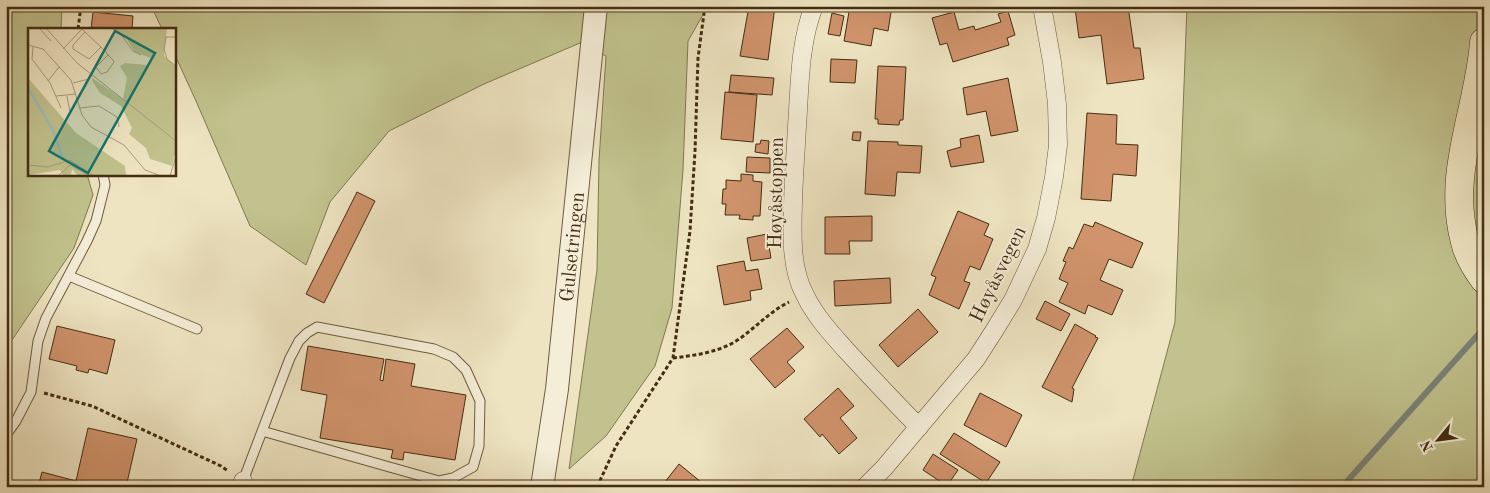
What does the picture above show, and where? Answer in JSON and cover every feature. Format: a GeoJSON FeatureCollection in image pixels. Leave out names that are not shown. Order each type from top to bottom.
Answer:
{"type":"FeatureCollection","features":[{"type":"Feature","properties":{"kind":"main road"},"geometry":{"type":"LineString","coordinates":[[1484,42],[1458,185],[1459,212],[1465,243],[1484,279]]}},
{"type":"Feature","properties":{"kind":"street","name":"Gulsetringen"},"geometry":{"type":"LineString","coordinates":[[542,487],[557,389],[596,6]]}},
{"type":"Feature","properties":{"kind":"street","name":"Høyåstoppen"},"geometry":{"type":"LineString","coordinates":[[814,6],[809,18],[800,74],[793,190],[793,249],[797,271],[804,294],[814,312],[831,333],[919,427]]}},
{"type":"Feature","properties":{"kind":"street","name":"Høyåsvegen"},"geometry":{"type":"LineString","coordinates":[[865,487],[884,468],[976,359],[1013,300],[1037,249],[1046,218],[1058,145],[1057,104],[1042,6]]}},
{"type":"Feature","properties":{"kind":"lane"},"geometry":{"type":"LineString","coordinates":[[6,435],[16,421],[31,392],[38,341],[46,318],[87,241],[96,220],[104,186],[103,175]]}},
{"type":"Feature","properties":{"kind":"lane"},"geometry":{"type":"LineString","coordinates":[[69,276],[196,329]]}},
{"type":"Feature","properties":{"kind":"lane"},"geometry":{"type":"LineString","coordinates":[[242,484],[262,431],[290,358],[299,341],[317,327],[434,349],[453,357],[466,370],[480,401],[479,446],[473,467],[452,478],[439,481],[262,431]]}},
{"type":"Feature","properties":{"kind":"path"},"geometry":{"type":"LineString","coordinates":[[78,28],[81,6]]}},
{"type":"Feature","properties":{"kind":"path"},"geometry":{"type":"LineString","coordinates":[[597,487],[616,446],[673,358],[690,231],[696,151],[698,58],[705,6]]}},
{"type":"Feature","properties":{"kind":"path"},"geometry":{"type":"LineString","coordinates":[[673,358],[700,355],[741,338],[780,306],[804,294]]}},
{"type":"Feature","properties":{"kind":"path"},"geometry":{"type":"LineString","coordinates":[[31,392],[52,394],[92,406],[221,466],[242,484]]}},
{"type":"Feature","properties":{"kind":"green space"},"geometry":{"type":"Polygon","coordinates":[[[6,6],[62,6],[61,28],[28,28],[28,175],[87,175],[93,195],[74,248],[6,349],[6,6]]]}},
{"type":"Feature","properties":{"kind":"green space"},"geometry":{"type":"Polygon","coordinates":[[[103,6],[708,6],[688,41],[683,170],[672,308],[655,366],[606,436],[569,469],[597,270],[599,160],[606,56],[580,43],[484,84],[389,131],[330,202],[306,265],[250,226],[175,55],[175,28],[162,28],[153,10],[103,6]]]}},
{"type":"Feature","properties":{"kind":"green space"},"geometry":{"type":"Polygon","coordinates":[[[1187,6],[1484,6],[1484,487],[1131,487],[1175,322],[1187,6]]]}},
{"type":"Feature","properties":{"kind":"building"},"geometry":{"type":"Polygon","coordinates":[[[749,6],[775,6],[768,60],[740,56],[749,6]]]}},
{"type":"Feature","properties":{"kind":"building"},"geometry":{"type":"Polygon","coordinates":[[[850,6],[892,6],[888,31],[874,28],[871,46],[844,41],[850,6]]]}},
{"type":"Feature","properties":{"kind":"building"},"geometry":{"type":"Polygon","coordinates":[[[1087,6],[1128,6],[1134,48],[1140,48],[1144,79],[1107,84],[1101,35],[1079,38],[1075,8],[1087,6]]]}},
{"type":"Feature","properties":{"kind":"building"},"geometry":{"type":"Polygon","coordinates":[[[1008,11],[1015,35],[1007,38],[1009,45],[953,62],[947,43],[940,45],[932,18],[954,12],[959,30],[974,26],[975,30],[1001,22],[998,14],[1008,11]]]}},
{"type":"Feature","properties":{"kind":"building"},"geometry":{"type":"Polygon","coordinates":[[[93,12],[133,16],[132,28],[91,28],[93,12]]]}},
{"type":"Feature","properties":{"kind":"building"},"geometry":{"type":"Polygon","coordinates":[[[832,13],[844,16],[840,36],[828,34],[832,13]]]}},
{"type":"Feature","properties":{"kind":"building"},"geometry":{"type":"Polygon","coordinates":[[[831,59],[857,60],[855,83],[830,82],[831,59]]]}},
{"type":"Feature","properties":{"kind":"building"},"geometry":{"type":"Polygon","coordinates":[[[878,66],[906,67],[903,120],[900,120],[899,125],[878,124],[878,119],[875,119],[878,66]]]}},
{"type":"Feature","properties":{"kind":"building"},"geometry":{"type":"Polygon","coordinates":[[[731,75],[774,78],[772,95],[729,92],[731,75]]]}},
{"type":"Feature","properties":{"kind":"building"},"geometry":{"type":"Polygon","coordinates":[[[1008,78],[1018,131],[991,136],[986,111],[967,115],[963,88],[1008,78]]]}},
{"type":"Feature","properties":{"kind":"building"},"geometry":{"type":"Polygon","coordinates":[[[725,92],[757,95],[753,142],[721,139],[725,92]]]}},
{"type":"Feature","properties":{"kind":"building"},"geometry":{"type":"Polygon","coordinates":[[[1087,113],[1117,115],[1116,144],[1138,145],[1136,176],[1113,174],[1111,201],[1081,199],[1087,113]]]}},
{"type":"Feature","properties":{"kind":"building"},"geometry":{"type":"Polygon","coordinates":[[[853,132],[861,132],[860,141],[852,140],[853,132]]]}},
{"type":"Feature","properties":{"kind":"building"},"geometry":{"type":"Polygon","coordinates":[[[979,135],[984,162],[951,167],[947,151],[961,147],[960,139],[979,135]]]}},
{"type":"Feature","properties":{"kind":"building"},"geometry":{"type":"Polygon","coordinates":[[[761,140],[769,141],[768,154],[755,152],[756,144],[760,144],[761,140]]]}},
{"type":"Feature","properties":{"kind":"building"},"geometry":{"type":"Polygon","coordinates":[[[868,141],[898,142],[898,145],[922,146],[920,173],[897,172],[895,196],[865,194],[868,141]]]}},
{"type":"Feature","properties":{"kind":"building"},"geometry":{"type":"Polygon","coordinates":[[[747,157],[770,158],[770,173],[746,172],[747,157]]]}},
{"type":"Feature","properties":{"kind":"building"},"geometry":{"type":"Polygon","coordinates":[[[741,174],[753,175],[753,181],[762,182],[760,216],[753,216],[753,220],[739,219],[740,215],[725,215],[726,204],[722,204],[726,180],[741,181],[741,174]]]}},
{"type":"Feature","properties":{"kind":"building"},"geometry":{"type":"Polygon","coordinates":[[[357,192],[375,201],[324,303],[306,294],[357,192]]]}},
{"type":"Feature","properties":{"kind":"building"},"geometry":{"type":"Polygon","coordinates":[[[958,211],[989,224],[984,235],[993,239],[980,270],[970,266],[964,281],[970,283],[959,309],[929,295],[936,277],[931,275],[958,211]]]}},
{"type":"Feature","properties":{"kind":"building"},"geometry":{"type":"Polygon","coordinates":[[[872,216],[872,241],[849,241],[850,254],[825,254],[825,217],[872,216]]]}},
{"type":"Feature","properties":{"kind":"building"},"geometry":{"type":"Polygon","coordinates":[[[1095,222],[1143,243],[1132,268],[1109,259],[1100,280],[1123,290],[1112,315],[1088,305],[1085,314],[1059,302],[1068,283],[1059,279],[1066,262],[1063,261],[1069,247],[1073,249],[1084,224],[1093,227],[1095,222]]]}},
{"type":"Feature","properties":{"kind":"building"},"geometry":{"type":"Polygon","coordinates":[[[767,234],[771,258],[751,261],[747,238],[767,234]]]}},
{"type":"Feature","properties":{"kind":"building"},"geometry":{"type":"Polygon","coordinates":[[[744,261],[746,271],[758,269],[762,289],[750,291],[751,300],[724,305],[717,266],[744,261]]]}},
{"type":"Feature","properties":{"kind":"building"},"geometry":{"type":"Polygon","coordinates":[[[890,278],[891,303],[835,306],[834,281],[890,278]]]}},
{"type":"Feature","properties":{"kind":"building"},"geometry":{"type":"Polygon","coordinates":[[[1045,301],[1070,314],[1061,331],[1036,319],[1045,301]]]}},
{"type":"Feature","properties":{"kind":"building"},"geometry":{"type":"Polygon","coordinates":[[[918,309],[938,332],[898,367],[879,345],[918,309]]]}},
{"type":"Feature","properties":{"kind":"building"},"geometry":{"type":"Polygon","coordinates":[[[1075,324],[1098,338],[1072,388],[1074,389],[1072,402],[1042,387],[1075,324]]]}},
{"type":"Feature","properties":{"kind":"building"},"geometry":{"type":"Polygon","coordinates":[[[57,326],[115,340],[107,374],[89,369],[88,373],[76,370],[77,366],[49,359],[57,326]]]}},
{"type":"Feature","properties":{"kind":"building"},"geometry":{"type":"Polygon","coordinates":[[[787,328],[804,347],[787,362],[795,371],[775,388],[750,359],[787,328]]]}},
{"type":"Feature","properties":{"kind":"building"},"geometry":{"type":"Polygon","coordinates":[[[308,346],[384,359],[380,380],[383,381],[386,359],[415,364],[411,386],[466,395],[455,460],[404,452],[403,460],[391,458],[393,450],[320,438],[327,395],[301,390],[308,346]]]}},
{"type":"Feature","properties":{"kind":"building"},"geometry":{"type":"Polygon","coordinates":[[[1484,350],[1484,365],[1481,366],[1479,351],[1484,350]]]}},
{"type":"Feature","properties":{"kind":"building"},"geometry":{"type":"Polygon","coordinates":[[[838,388],[854,406],[840,418],[857,438],[839,454],[822,434],[820,437],[804,419],[838,388]]]}},
{"type":"Feature","properties":{"kind":"building"},"geometry":{"type":"Polygon","coordinates":[[[980,393],[1022,415],[1006,447],[964,425],[980,393]]]}},
{"type":"Feature","properties":{"kind":"building"},"geometry":{"type":"Polygon","coordinates":[[[88,428],[137,439],[126,487],[38,487],[42,472],[76,481],[88,428]]]}},
{"type":"Feature","properties":{"kind":"building"},"geometry":{"type":"Polygon","coordinates":[[[954,433],[1000,462],[986,483],[940,454],[954,433]]]}},
{"type":"Feature","properties":{"kind":"building"},"geometry":{"type":"Polygon","coordinates":[[[933,454],[958,470],[947,486],[923,470],[933,454]]]}},
{"type":"Feature","properties":{"kind":"building"},"geometry":{"type":"Polygon","coordinates":[[[679,464],[701,482],[697,487],[661,487],[679,464]]]}},
{"type":"Feature","properties":{"kind":"waterway"},"geometry":{"type":"LineString","coordinates":[[1342,487],[1484,328]]}}]}
